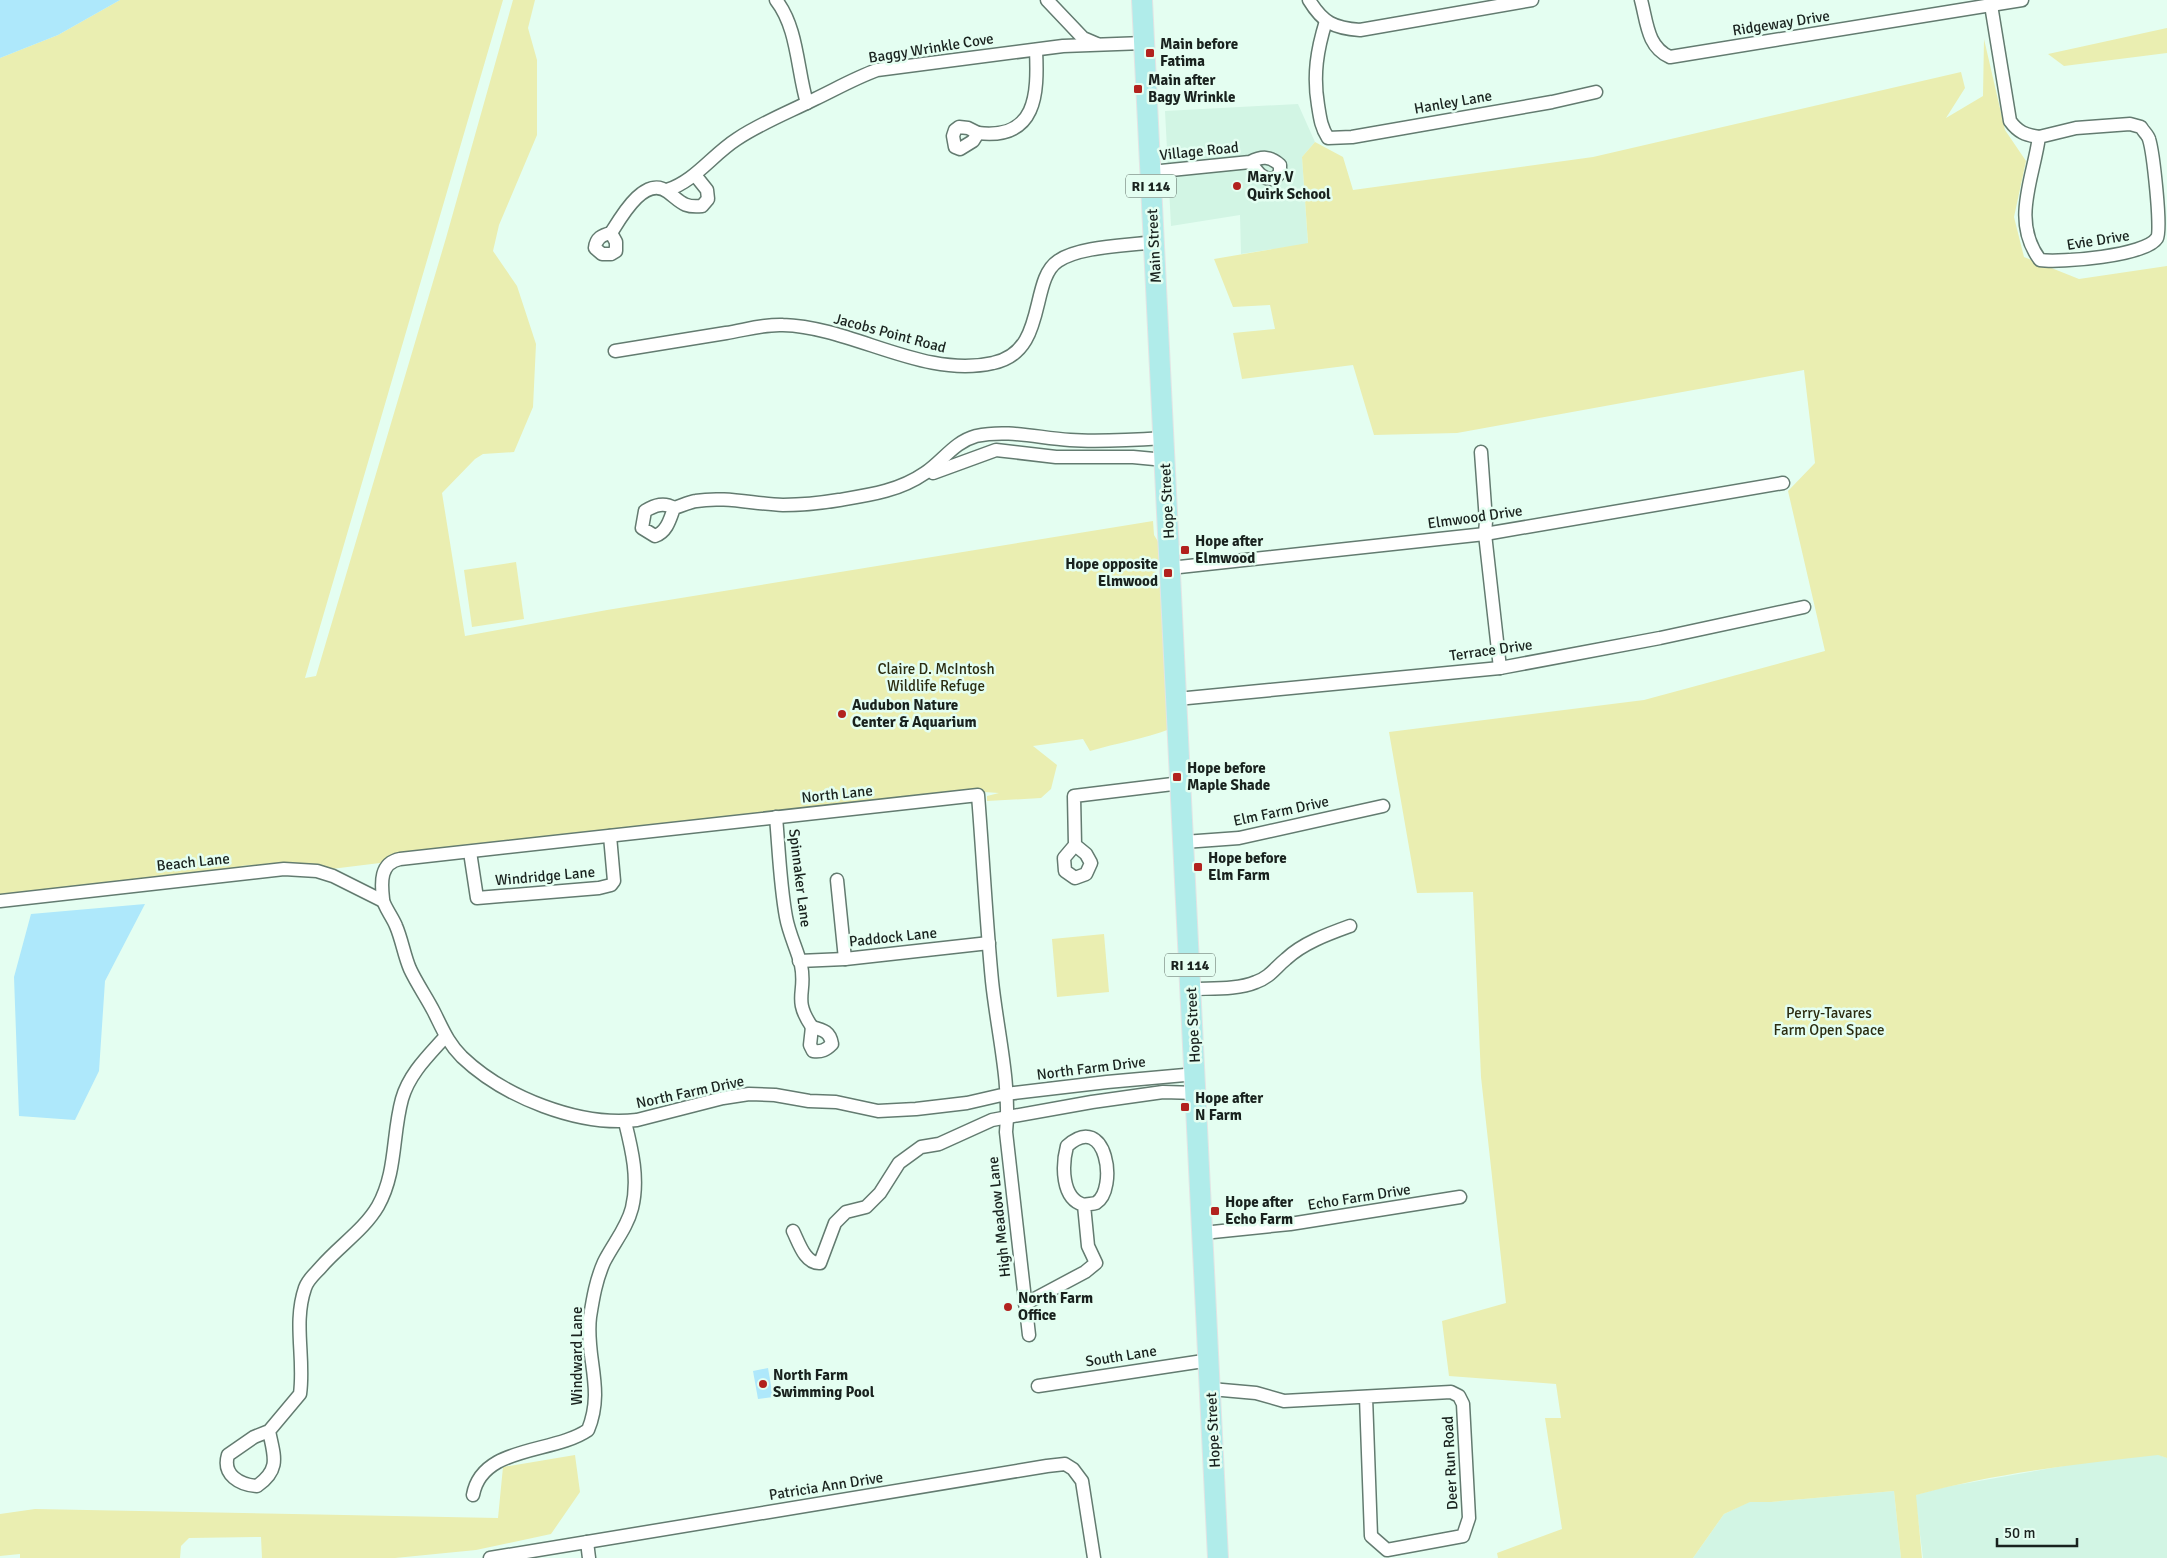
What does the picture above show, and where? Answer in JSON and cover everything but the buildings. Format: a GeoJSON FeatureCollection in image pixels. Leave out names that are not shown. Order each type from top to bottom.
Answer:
{"type":"FeatureCollection","features":[{"type":"Feature","properties":{"kind":"main road","name":"Main Street"},"geometry":{"type":"LineString","coordinates":[[1142,0],[1161,373]]}},
{"type":"Feature","properties":{"kind":"main road","name":"Hope Street"},"geometry":{"type":"LineString","coordinates":[[1161,373],[1210,1360],[1218,1558]]}},
{"type":"Feature","properties":{"kind":"street"},"geometry":{"type":"LineString","coordinates":[[776,0],[782,7],[789,26],[807,103]]}},
{"type":"Feature","properties":{"kind":"street"},"geometry":{"type":"LineString","coordinates":[[1047,0],[1083,38],[1096,44]]}},
{"type":"Feature","properties":{"kind":"street"},"geometry":{"type":"LineString","coordinates":[[1309,0],[1315,10],[1326,21],[1340,28],[1360,30],[1532,0]]}},
{"type":"Feature","properties":{"kind":"street","name":"Ridgeway Drive"},"geometry":{"type":"LineString","coordinates":[[1641,0],[1652,43],[1660,52],[1670,57],[1973,4],[1991,5],[2022,0]]}},
{"type":"Feature","properties":{"kind":"street","name":"Evie Drive"},"geometry":{"type":"LineString","coordinates":[[1991,5],[2010,121],[2016,129],[2027,135],[2039,136],[2076,128],[2130,124],[2141,127],[2149,138],[2152,157],[2158,212],[2159,231],[2157,238],[2149,246],[2134,251],[2065,262],[2040,260],[2028,240],[2024,214],[2039,136]]}},
{"type":"Feature","properties":{"kind":"street","name":"Hanley Lane"},"geometry":{"type":"LineString","coordinates":[[1326,21],[1315,68],[1315,86],[1321,128],[1328,138],[1352,137],[1552,102],[1596,92]]}},
{"type":"Feature","properties":{"kind":"street","name":"Baggy Wrinkle Cove"},"geometry":{"type":"LineString","coordinates":[[611,232],[622,215],[645,190],[657,188],[667,190],[677,187],[695,175],[736,140],[856,78],[877,70],[1036,50],[1096,44],[1144,43]]}},
{"type":"Feature","properties":{"kind":"street"},"geometry":{"type":"LineString","coordinates":[[978,133],[1013,129],[1023,123],[1030,112],[1036,85],[1036,50]]}},
{"type":"Feature","properties":{"kind":"street","name":"Village Road"},"geometry":{"type":"LineString","coordinates":[[1151,172],[1250,162]]}},
{"type":"Feature","properties":{"kind":"street"},"geometry":{"type":"LineString","coordinates":[[667,190],[676,200],[683,204],[692,207],[702,206],[708,199],[707,190],[695,175]]}},
{"type":"Feature","properties":{"kind":"street","name":"Jacobs Point Road"},"geometry":{"type":"LineString","coordinates":[[614,351],[783,325],[835,334],[927,361],[952,366],[974,366],[994,363],[1010,356],[1022,345],[1034,320],[1047,276],[1056,262],[1069,255],[1089,250],[1154,242]]}},
{"type":"Feature","properties":{"kind":"street"},"geometry":{"type":"LineString","coordinates":[[912,481],[940,463],[958,444],[973,437],[993,432],[1116,441],[1164,438]]}},
{"type":"Feature","properties":{"kind":"street"},"geometry":{"type":"LineString","coordinates":[[1004,432],[1006,450]]}},
{"type":"Feature","properties":{"kind":"street"},"geometry":{"type":"LineString","coordinates":[[1055,438],[1056,457]]}},
{"type":"Feature","properties":{"kind":"street"},"geometry":{"type":"LineString","coordinates":[[1115,458],[1116,441]]}},
{"type":"Feature","properties":{"kind":"street"},"geometry":{"type":"LineString","coordinates":[[674,508],[695,501],[715,500],[784,505],[887,492],[996,450],[1056,457],[1133,457],[1165,460]]}},
{"type":"Feature","properties":{"kind":"street"},"geometry":{"type":"LineString","coordinates":[[1482,452],[1485,534],[1500,668]]}},
{"type":"Feature","properties":{"kind":"street","name":"Elmwood Drive"},"geometry":{"type":"LineString","coordinates":[[1170,568],[1485,534],[1783,483]]}},
{"type":"Feature","properties":{"kind":"street","name":"Terrace Drive"},"geometry":{"type":"LineString","coordinates":[[1177,698],[1500,668],[1660,638],[1804,607]]}},
{"type":"Feature","properties":{"kind":"street"},"geometry":{"type":"LineString","coordinates":[[1075,846],[1074,796],[1181,783]]}},
{"type":"Feature","properties":{"kind":"street","name":"North Lane"},"geometry":{"type":"LineString","coordinates":[[400,859],[978,795],[989,943],[1006,1094]]}},
{"type":"Feature","properties":{"kind":"street","name":"Elm Farm Drive"},"geometry":{"type":"LineString","coordinates":[[1184,842],[1239,838],[1383,806]]}},
{"type":"Feature","properties":{"kind":"street","name":"Spinnaker Lane"},"geometry":{"type":"LineString","coordinates":[[776,817],[786,918],[793,946],[801,967],[801,1009],[812,1028]]}},
{"type":"Feature","properties":{"kind":"street","name":"Windridge Lane"},"geometry":{"type":"LineString","coordinates":[[470,852],[477,898],[598,888],[611,885],[614,881],[610,836]]}},
{"type":"Feature","properties":{"kind":"street","name":"North Farm Drive"},"geometry":{"type":"LineString","coordinates":[[400,859],[392,861],[385,866],[382,874],[383,901],[396,925],[411,970],[445,1037],[462,1057],[517,1096],[574,1116],[625,1122],[658,1116],[723,1098],[749,1094],[769,1094],[810,1101],[836,1102],[878,1111],[966,1103],[1006,1094],[1107,1082],[1196,1083]]}},
{"type":"Feature","properties":{"kind":"street","name":"Beach Lane"},"geometry":{"type":"LineString","coordinates":[[0,901],[284,869],[317,871],[333,876],[383,901]]}},
{"type":"Feature","properties":{"kind":"street"},"geometry":{"type":"LineString","coordinates":[[838,880],[845,959]]}},
{"type":"Feature","properties":{"kind":"street"},"geometry":{"type":"LineString","coordinates":[[1191,989],[1229,987],[1254,983],[1270,976],[1286,958],[1322,936],[1350,926]]}},
{"type":"Feature","properties":{"kind":"street","name":"Paddock Lane"},"geometry":{"type":"LineString","coordinates":[[799,961],[845,959],[989,943]]}},
{"type":"Feature","properties":{"kind":"street"},"geometry":{"type":"LineString","coordinates":[[270,1430],[274,1466],[270,1475],[257,1486],[245,1485],[235,1479],[229,1471],[226,1462],[228,1455],[254,1437],[270,1430],[300,1394],[299,1314],[306,1286],[313,1274],[362,1227],[378,1206],[387,1187],[394,1160],[399,1116],[405,1092],[414,1072],[445,1037]]}},
{"type":"Feature","properties":{"kind":"street"},"geometry":{"type":"LineString","coordinates":[[793,1231],[808,1259],[820,1263],[834,1223],[846,1212],[866,1207],[880,1193],[899,1163],[921,1147],[939,1144],[992,1120],[1092,1102],[1163,1092],[1196,1083]]}},
{"type":"Feature","properties":{"kind":"street","name":"High Meadow Lane"},"geometry":{"type":"LineString","coordinates":[[1006,1094],[1008,1117],[1006,1132],[1029,1335]]}},
{"type":"Feature","properties":{"kind":"street","name":"Windward Lane"},"geometry":{"type":"LineString","coordinates":[[473,1495],[475,1484],[480,1476],[496,1463],[511,1456],[566,1441],[588,1430],[596,1392],[590,1347],[590,1320],[595,1286],[604,1262],[624,1228],[634,1196],[634,1162],[625,1122]]}},
{"type":"Feature","properties":{"kind":"street"},"geometry":{"type":"LineString","coordinates":[[1086,1136],[1096,1139],[1100,1145],[1108,1181],[1106,1191],[1100,1199],[1096,1203],[1084,1205],[1076,1203],[1070,1197],[1064,1170],[1064,1158],[1067,1146],[1075,1138],[1086,1136]]}},
{"type":"Feature","properties":{"kind":"street","name":"Echo Farm Drive"},"geometry":{"type":"LineString","coordinates":[[1203,1233],[1290,1224],[1460,1197]]}},
{"type":"Feature","properties":{"kind":"street"},"geometry":{"type":"LineString","coordinates":[[1025,1304],[1085,1272],[1096,1263],[1088,1246],[1084,1205]]}},
{"type":"Feature","properties":{"kind":"street","name":"South Lane"},"geometry":{"type":"LineString","coordinates":[[1038,1386],[1210,1360]]}},
{"type":"Feature","properties":{"kind":"street","name":"Deer Run Road"},"geometry":{"type":"LineString","coordinates":[[1211,1389],[1256,1393],[1284,1401],[1451,1392],[1459,1396],[1464,1404],[1469,1518],[1462,1536],[1387,1550],[1371,1536],[1366,1398]]}},
{"type":"Feature","properties":{"kind":"street","name":"Patricia Ann Drive"},"geometry":{"type":"LineString","coordinates":[[490,1558],[1065,1464],[1073,1469],[1084,1485],[1094,1558]]}},
{"type":"Feature","properties":{"kind":"street"},"geometry":{"type":"LineString","coordinates":[[587,1542],[589,1558]]}},
{"type":"Feature","properties":{"kind":"shaded area","name":"Mary V Quirk School"},"geometry":{"type":"Polygon","coordinates":[[[1298,104],[1315,142],[1302,157],[1308,244],[1241,254],[1240,215],[1171,226],[1165,111],[1298,104]]]}},
{"type":"Feature","properties":{"kind":"shaded area"},"geometry":{"type":"Polygon","coordinates":[[[2148,1451],[2167,1458],[2167,1558],[1923,1558],[1915,1495],[1945,1487],[2148,1451]]]}},
{"type":"Feature","properties":{"kind":"shaded area"},"geometry":{"type":"Polygon","coordinates":[[[1894,1491],[1901,1558],[1693,1558],[1724,1514],[1751,1501],[1771,1502],[1894,1491]]]}},
{"type":"Feature","properties":{"kind":"green space","name":"Claire D. McIntosh Wildlife Refuge"},"geometry":{"type":"Polygon","coordinates":[[[120,0],[503,0],[305,678],[316,676],[446,238],[513,0],[535,0],[528,28],[537,60],[537,135],[499,225],[493,251],[517,286],[536,344],[533,407],[514,452],[483,454],[475,459],[442,493],[465,636],[607,610],[1153,521],[1154,535],[1162,548],[1162,561],[1155,566],[1156,577],[1160,578],[1170,729],[1090,751],[1083,739],[1033,746],[1057,765],[1051,789],[1041,798],[987,801],[987,796],[999,793],[984,792],[983,789],[234,881],[251,865],[241,866],[238,876],[0,899],[0,58],[58,35],[120,0]]]}},
{"type":"Feature","properties":{"kind":"green space"},"geometry":{"type":"Polygon","coordinates":[[[2167,28],[2167,53],[2064,66],[2048,54],[2167,28]]]}},
{"type":"Feature","properties":{"kind":"green space","name":"Perry-Tavares Farm Open Space"},"geometry":{"type":"Polygon","coordinates":[[[1984,39],[2005,130],[2026,161],[2014,217],[2024,257],[2079,279],[2167,266],[2167,1458],[2158,1455],[2036,1470],[1945,1487],[1916,1495],[1922,1558],[1901,1558],[1894,1491],[1771,1502],[1750,1502],[1724,1514],[1693,1558],[1498,1558],[1497,1553],[1562,1529],[1545,1418],[1561,1418],[1556,1384],[1449,1376],[1442,1321],[1506,1303],[1481,1077],[1473,892],[1417,893],[1389,732],[1644,700],[1825,651],[1788,491],[1815,463],[1804,370],[1457,433],[1374,435],[1353,365],[1242,379],[1233,333],[1275,329],[1270,305],[1233,307],[1214,259],[1308,243],[1302,157],[1315,142],[1343,157],[1353,190],[1593,157],[1961,72],[1965,88],[1946,118],[1983,96],[1984,39]]]}},
{"type":"Feature","properties":{"kind":"green space"},"geometry":{"type":"Polygon","coordinates":[[[516,562],[524,619],[472,627],[464,570],[516,562]]]}},
{"type":"Feature","properties":{"kind":"green space"},"geometry":{"type":"Polygon","coordinates":[[[1104,934],[1109,992],[1057,997],[1052,939],[1104,934]]]}},
{"type":"Feature","properties":{"kind":"green space"},"geometry":{"type":"Polygon","coordinates":[[[575,1455],[580,1492],[551,1534],[476,1550],[395,1558],[262,1558],[261,1537],[189,1538],[181,1546],[180,1558],[20,1558],[20,1554],[0,1556],[0,1514],[35,1509],[498,1518],[503,1467],[575,1455]]]}},
{"type":"Feature","properties":{"kind":"water"},"geometry":{"type":"Polygon","coordinates":[[[0,0],[120,0],[58,35],[0,58],[0,0]]]}},
{"type":"Feature","properties":{"kind":"water"},"geometry":{"type":"Polygon","coordinates":[[[145,904],[105,981],[99,1071],[75,1120],[19,1116],[14,977],[31,914],[145,904]]]}},
{"type":"Feature","properties":{"kind":"water","name":"North Farm Swimming Pool"},"geometry":{"type":"Polygon","coordinates":[[[768,1368],[773,1397],[758,1399],[753,1371],[768,1368]]]}},
{"type":"Feature","properties":{"kind":"place","name":"Main before Fatima"},"geometry":{"type":"Point","coordinates":[1150,53]}},
{"type":"Feature","properties":{"kind":"place","name":"Main after Bagy Wrinkle"},"geometry":{"type":"Point","coordinates":[1138,89]}},
{"type":"Feature","properties":{"kind":"place","name":"Mary V Quirk School"},"geometry":{"type":"Point","coordinates":[1237,186]}},
{"type":"Feature","properties":{"kind":"place","name":"Hope after Elmwood"},"geometry":{"type":"Point","coordinates":[1185,550]}},
{"type":"Feature","properties":{"kind":"place","name":"Hope opposite Elmwood"},"geometry":{"type":"Point","coordinates":[1168,573]}},
{"type":"Feature","properties":{"kind":"place","name":"Audubon Nature Center & Aquarium"},"geometry":{"type":"Point","coordinates":[842,714]}},
{"type":"Feature","properties":{"kind":"place","name":"Hope before Maple Shade"},"geometry":{"type":"Point","coordinates":[1177,777]}},
{"type":"Feature","properties":{"kind":"place","name":"Hope before Elm Farm"},"geometry":{"type":"Point","coordinates":[1198,867]}},
{"type":"Feature","properties":{"kind":"place","name":"Hope after N Farm"},"geometry":{"type":"Point","coordinates":[1185,1107]}},
{"type":"Feature","properties":{"kind":"place","name":"Hope after Echo Farm"},"geometry":{"type":"Point","coordinates":[1215,1211]}},
{"type":"Feature","properties":{"kind":"place","name":"North Farm Office"},"geometry":{"type":"Point","coordinates":[1008,1307]}},
{"type":"Feature","properties":{"kind":"place","name":"North Farm Swimming Pool"},"geometry":{"type":"Point","coordinates":[763,1384]}}]}
